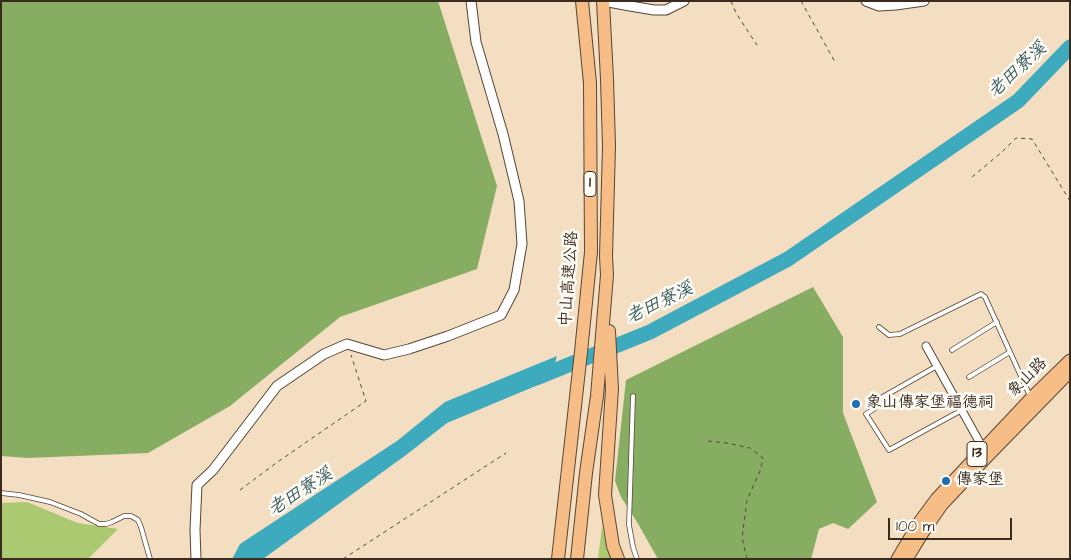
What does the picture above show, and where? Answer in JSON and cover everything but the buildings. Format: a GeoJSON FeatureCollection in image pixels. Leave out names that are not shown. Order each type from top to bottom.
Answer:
{"type":"FeatureCollection","features":[{"type":"Feature","properties":{"kind":"highway","name":"中山高速公路"},"geometry":{"type":"LineString","coordinates":[[558,559],[576,405],[590,252],[590,83],[582,1]]}},
{"type":"Feature","properties":{"kind":"highway","name":"中山高速公路"},"geometry":{"type":"LineString","coordinates":[[577,559],[586,473],[598,396],[607,275],[609,146],[603,1]]}},
{"type":"Feature","properties":{"kind":"highway"},"geometry":{"type":"LineString","coordinates":[[607,275],[612,389],[605,495],[613,546],[618,559]]}},
{"type":"Feature","properties":{"kind":"highway"},"geometry":{"type":"LineString","coordinates":[[550,559],[562,516]]}},
{"type":"Feature","properties":{"kind":"main road","name":"象山路"},"geometry":{"type":"LineString","coordinates":[[897,559],[936,499],[985,452],[1070,360]]}},
{"type":"Feature","properties":{"kind":"main road","name":"象山路"},"geometry":{"type":"LineString","coordinates":[[1033,402],[1070,372]]}},
{"type":"Feature","properties":{"kind":"main road","name":"象山路"},"geometry":{"type":"LineString","coordinates":[[908,559],[942,505],[985,452]]}},
{"type":"Feature","properties":{"kind":"street"},"geometry":{"type":"LineString","coordinates":[[196,559],[197,485],[214,470],[277,386],[324,354],[347,344],[384,355],[424,344],[501,315],[514,290],[522,244],[520,202],[504,134],[476,42],[471,1]]}},
{"type":"Feature","properties":{"kind":"street"},"geometry":{"type":"LineString","coordinates":[[603,1],[660,10],[666,10],[684,1]]}},
{"type":"Feature","properties":{"kind":"street"},"geometry":{"type":"LineString","coordinates":[[866,1],[879,6],[924,1]]}},
{"type":"Feature","properties":{"kind":"street"},"geometry":{"type":"LineString","coordinates":[[926,346],[985,452]]}},
{"type":"Feature","properties":{"kind":"lane"},"geometry":{"type":"LineString","coordinates":[[879,327],[889,335],[900,334],[981,294],[985,297],[1033,402]]}},
{"type":"Feature","properties":{"kind":"lane"},"geometry":{"type":"LineString","coordinates":[[952,350],[997,322]]}},
{"type":"Feature","properties":{"kind":"lane"},"geometry":{"type":"LineString","coordinates":[[968,377],[1010,352]]}},
{"type":"Feature","properties":{"kind":"lane"},"geometry":{"type":"LineString","coordinates":[[937,366],[874,402],[874,409],[866,414],[889,450],[962,410]]}},
{"type":"Feature","properties":{"kind":"lane"},"geometry":{"type":"LineString","coordinates":[[633,396],[629,526],[637,559]]}},
{"type":"Feature","properties":{"kind":"lane"},"geometry":{"type":"LineString","coordinates":[[1,493],[50,502],[81,514],[99,524],[106,524],[124,516],[131,516],[138,520],[150,559]]}},
{"type":"Feature","properties":{"kind":"path"},"geometry":{"type":"LineString","coordinates":[[731,1],[736,13],[757,45]]}},
{"type":"Feature","properties":{"kind":"path"},"geometry":{"type":"LineString","coordinates":[[802,1],[835,62]]}},
{"type":"Feature","properties":{"kind":"path"},"geometry":{"type":"LineString","coordinates":[[972,177],[1016,138],[1032,139],[1070,201]]}},
{"type":"Feature","properties":{"kind":"path"},"geometry":{"type":"LineString","coordinates":[[240,490],[278,461],[366,401],[347,344]]}},
{"type":"Feature","properties":{"kind":"path"},"geometry":{"type":"LineString","coordinates":[[708,441],[750,448],[763,458],[760,471],[747,500],[742,538],[747,559]]}},
{"type":"Feature","properties":{"kind":"path"},"geometry":{"type":"LineString","coordinates":[[342,559],[506,453]]}},
{"type":"Feature","properties":{"kind":"green space"},"geometry":{"type":"Polygon","coordinates":[[[1,1],[438,1],[497,186],[477,269],[340,317],[230,406],[148,453],[28,458],[1,456],[1,1]]]}},
{"type":"Feature","properties":{"kind":"green space"},"geometry":{"type":"Polygon","coordinates":[[[813,287],[843,337],[843,413],[877,502],[848,529],[833,523],[819,529],[811,559],[658,559],[621,497],[615,481],[626,380],[813,287]]]}},
{"type":"Feature","properties":{"kind":"green space"},"geometry":{"type":"Polygon","coordinates":[[[27,502],[78,523],[118,529],[88,559],[1,559],[1,503],[27,502]]]}},
{"type":"Feature","properties":{"kind":"green space"},"geometry":{"type":"Polygon","coordinates":[[[602,527],[611,559],[598,559],[602,527]]]}},
{"type":"Feature","properties":{"kind":"water","name":"老田寮溪"},"geometry":{"type":"Polygon","coordinates":[[[557,356],[550,380],[447,423],[263,559],[232,559],[240,544],[397,441],[445,402],[557,356]]]}},
{"type":"Feature","properties":{"kind":"waterway","name":"老田寮溪"},"geometry":{"type":"LineString","coordinates":[[536,378],[650,332],[788,259],[1018,101],[1070,47]]}},
{"type":"Feature","properties":{"kind":"place","name":"象山傳家堡福德祠"},"geometry":{"type":"Point","coordinates":[856,404]}},
{"type":"Feature","properties":{"kind":"place","name":"傳家堡"},"geometry":{"type":"Point","coordinates":[946,481]}}]}
